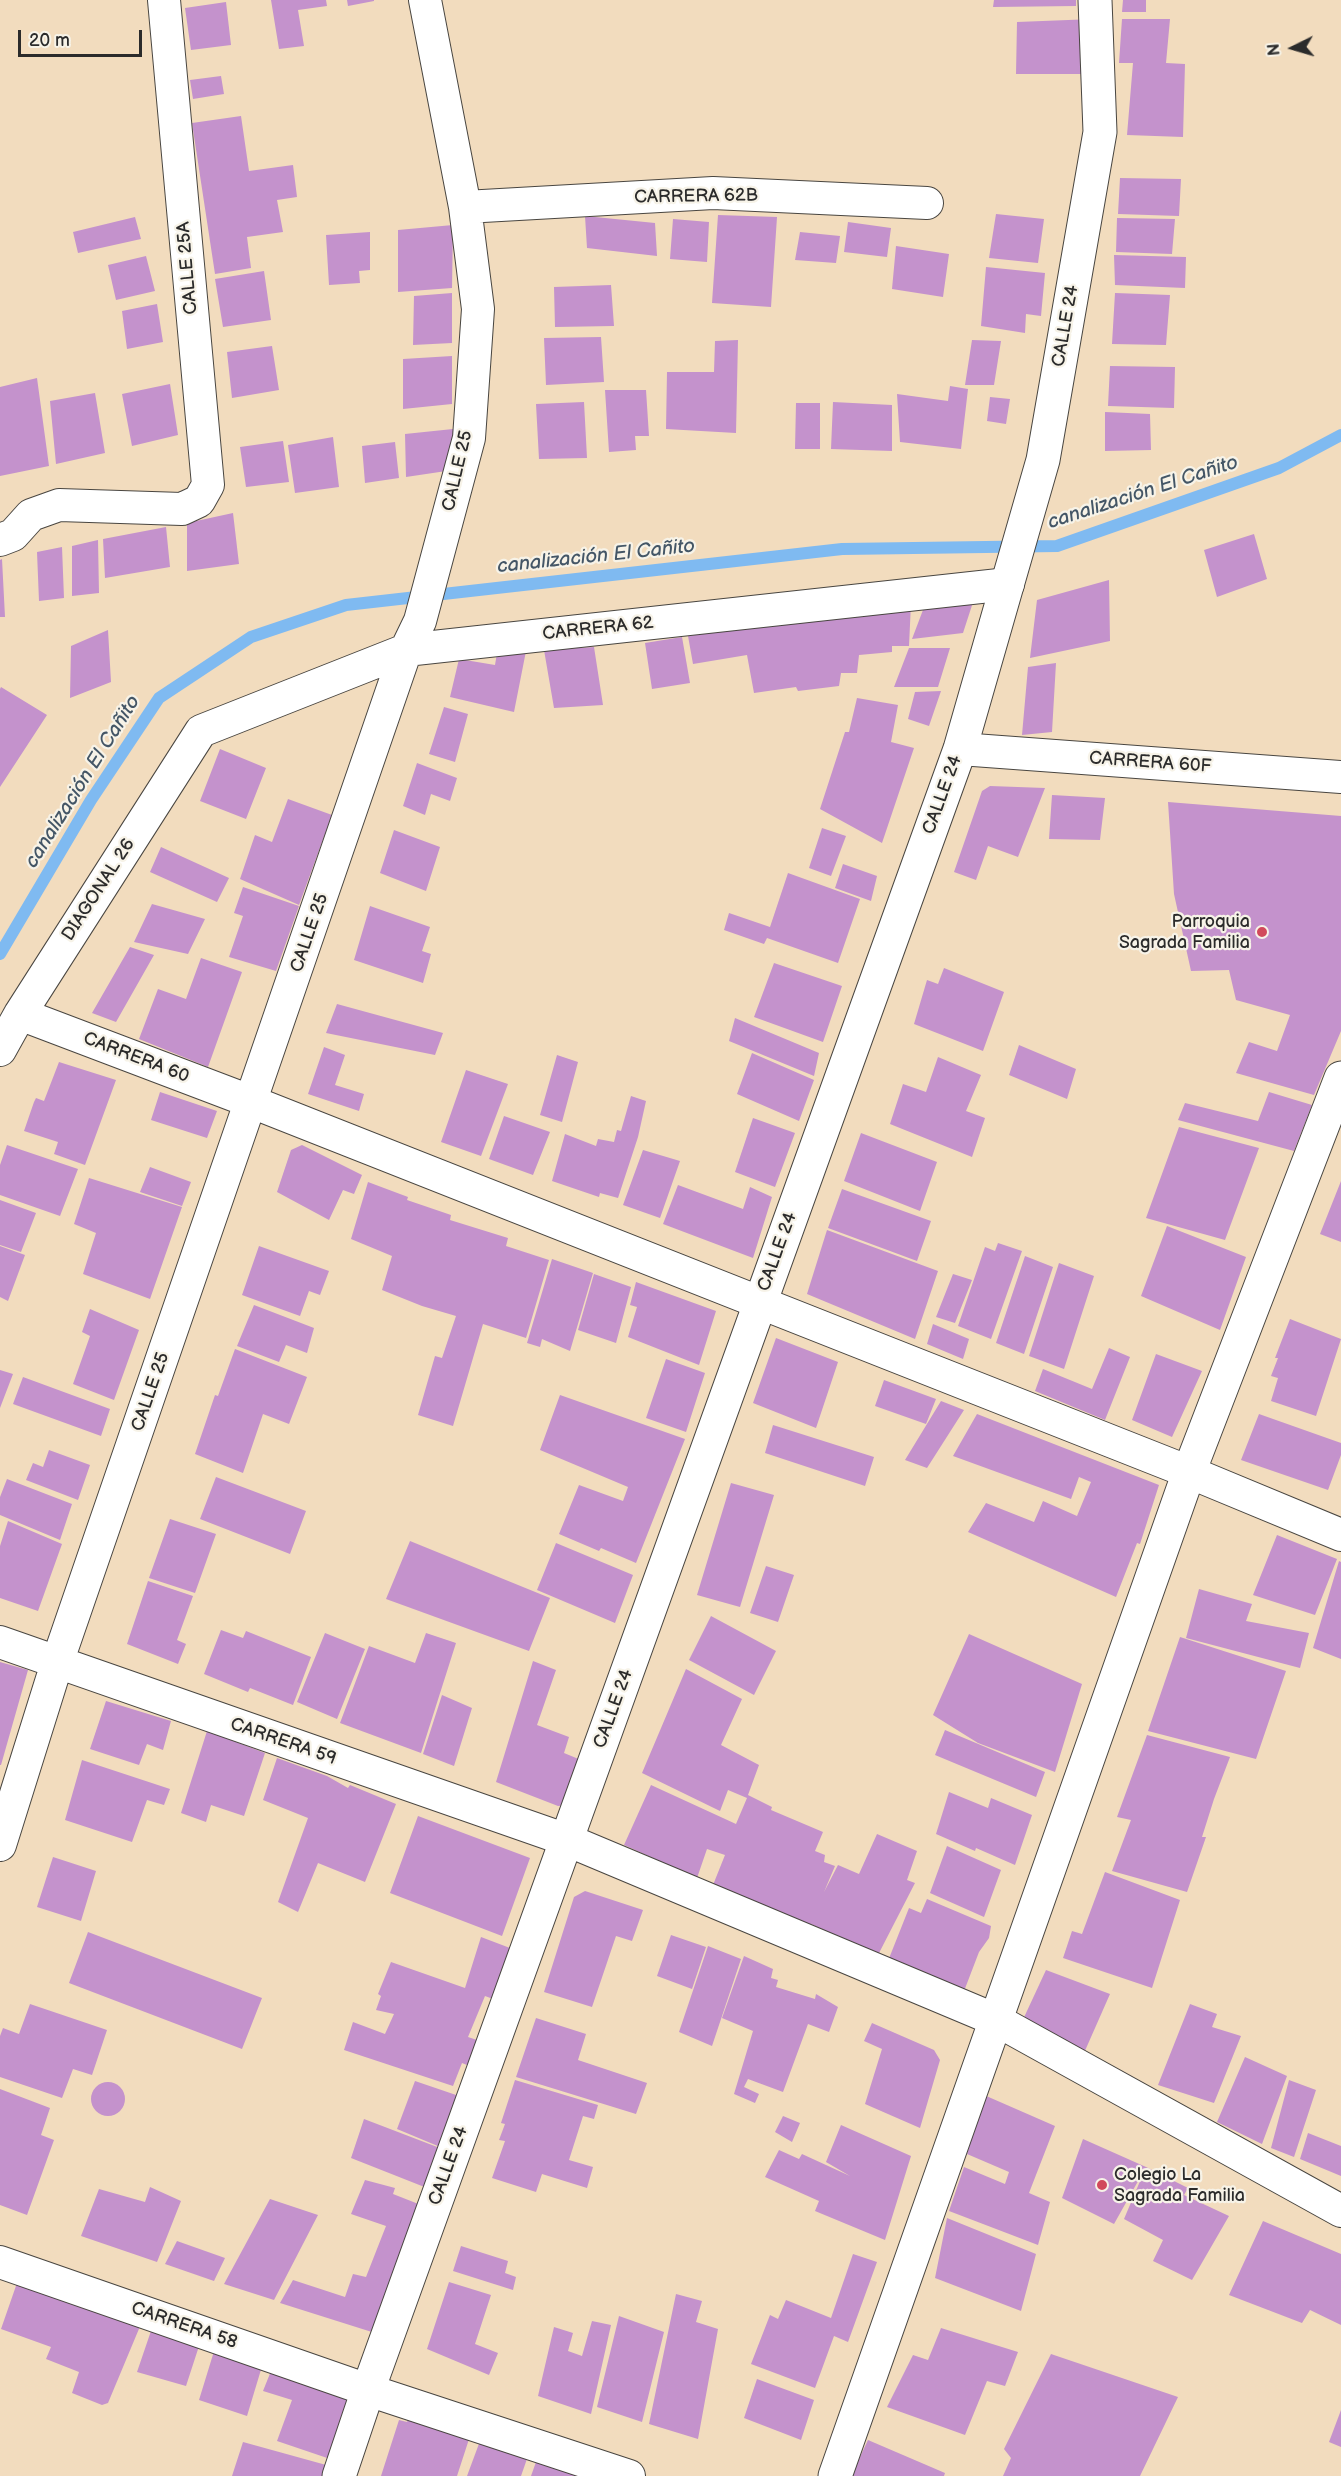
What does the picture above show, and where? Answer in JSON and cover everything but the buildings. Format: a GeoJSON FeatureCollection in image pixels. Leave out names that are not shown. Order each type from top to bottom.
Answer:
{"type":"FeatureCollection","features":[{"type":"Feature","properties":{"kind":"main road","name":"CALLE 24"},"geometry":{"type":"LineString","coordinates":[[339,2476],[368,2390],[960,749],[1043,460],[1100,132],[1095,0]]}},
{"type":"Feature","properties":{"kind":"main road"},"geometry":{"type":"LineString","coordinates":[[835,2476],[1189,1472],[1341,1078]]}},
{"type":"Feature","properties":{"kind":"street","name":"CALLE 25A"},"geometry":{"type":"LineString","coordinates":[[0,540],[12,535],[32,515],[59,505],[182,509],[199,501],[207,485],[164,0]]}},
{"type":"Feature","properties":{"kind":"street","name":"CALLE 25"},"geometry":{"type":"LineString","coordinates":[[0,1845],[57,1663],[406,650],[420,621],[469,438],[478,309],[465,207],[425,0]]}},
{"type":"Feature","properties":{"kind":"street","name":"CARRERA 62B"},"geometry":{"type":"LineString","coordinates":[[465,207],[713,193],[927,203]]}},
{"type":"Feature","properties":{"kind":"street","name":"CARRERA 62"},"geometry":{"type":"LineString","coordinates":[[201,731],[406,650],[1011,575]]}},
{"type":"Feature","properties":{"kind":"street","name":"DIAGONAL 26"},"geometry":{"type":"LineString","coordinates":[[0,1050],[20,1014],[201,731]]}},
{"type":"Feature","properties":{"kind":"street","name":"CARRERA 60F"},"geometry":{"type":"LineString","coordinates":[[960,749],[1341,777]]}},
{"type":"Feature","properties":{"kind":"street","name":"CARRERA 60"},"geometry":{"type":"LineString","coordinates":[[20,1014],[252,1102],[1189,1472],[1341,1535]]}},
{"type":"Feature","properties":{"kind":"street","name":"CARRERA 59"},"geometry":{"type":"LineString","coordinates":[[0,1642],[567,1840],[996,2020],[1341,2211]]}},
{"type":"Feature","properties":{"kind":"street","name":"CARRERA 58"},"geometry":{"type":"LineString","coordinates":[[0,2262],[368,2390],[629,2476]]}},
{"type":"Feature","properties":{"kind":"waterway","name":"canalización El Cañito"},"geometry":{"type":"LineString","coordinates":[[0,954],[91,800],[159,698],[251,637],[346,605],[842,549],[1057,546],[1279,468],[1341,435]]}},
{"type":"Feature","properties":{"kind":"place","name":"Parroquia Sagrada Familia"},"geometry":{"type":"Point","coordinates":[1262,932]}},
{"type":"Feature","properties":{"kind":"place","name":"Colegio La Sagrada Familia"},"geometry":{"type":"Point","coordinates":[1102,2185]}}]}
